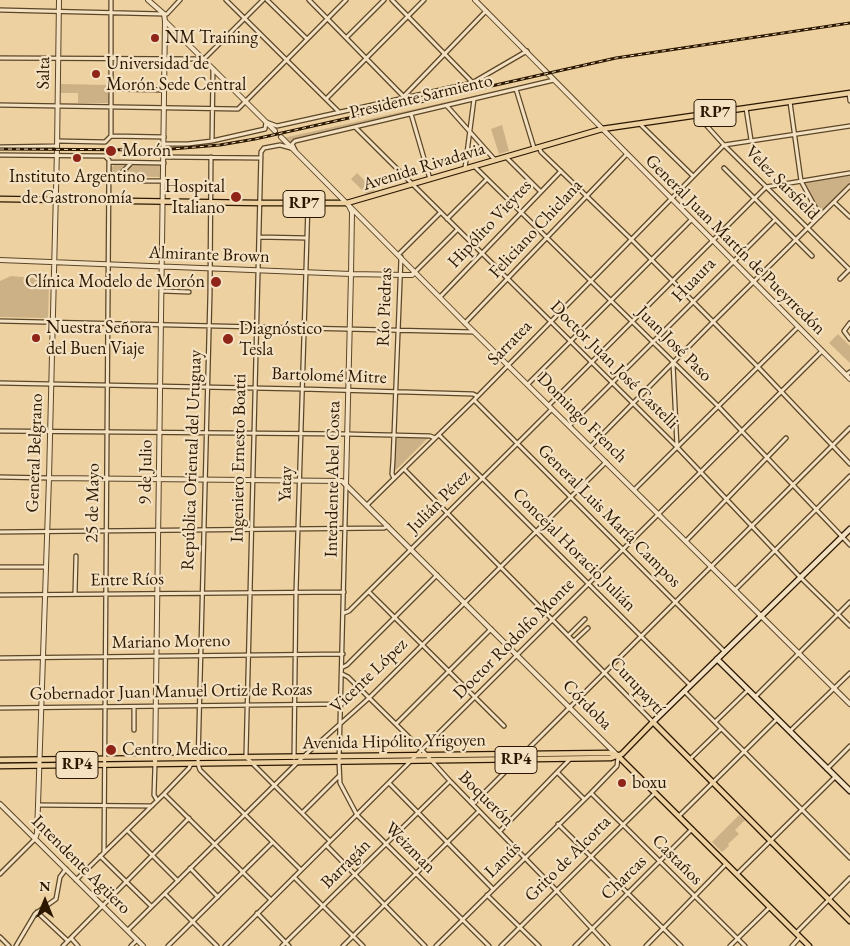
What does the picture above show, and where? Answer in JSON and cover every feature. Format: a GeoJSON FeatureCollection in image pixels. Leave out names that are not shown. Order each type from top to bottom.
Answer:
{"type":"FeatureCollection","features":[{"type":"Feature","properties":{"kind":"main road","name":"Avenida Rivadavia"},"geometry":{"type":"LineString","coordinates":[[0,199],[347,203],[602,128],[849,93]]}},
{"type":"Feature","properties":{"kind":"main road"},"geometry":{"type":"LineString","coordinates":[[618,756],[850,529]]}},
{"type":"Feature","properties":{"kind":"main road"},"geometry":{"type":"LineString","coordinates":[[717,659],[850,791]]}},
{"type":"Feature","properties":{"kind":"main road","name":"Curupaytí"},"geometry":{"type":"LineString","coordinates":[[653,722],[850,921]]}},
{"type":"Feature","properties":{"kind":"main road","name":"Avenida Hipólito Yrigoyen"},"geometry":{"type":"LineString","coordinates":[[155,761],[198,764],[295,762],[426,755],[609,753],[618,756]]}},
{"type":"Feature","properties":{"kind":"main road","name":"Avenida Hipólito Yrigoyen"},"geometry":{"type":"LineString","coordinates":[[0,766],[39,763],[246,757],[295,762],[303,756],[339,759],[517,760],[611,758],[618,756]]}},
{"type":"Feature","properties":{"kind":"main road","name":"Córdoba"},"geometry":{"type":"LineString","coordinates":[[618,756],[810,946]]}},
{"type":"Feature","properties":{"kind":"main road","name":"Avenida Hipólito Yrigoyen"},"geometry":{"type":"LineString","coordinates":[[0,760],[39,763]]}},
{"type":"Feature","properties":{"kind":"street","name":"Salta"},"geometry":{"type":"LineString","coordinates":[[57,146],[59,0]]}},
{"type":"Feature","properties":{"kind":"street"},"geometry":{"type":"LineString","coordinates":[[57,140],[105,142],[111,136],[111,0]]}},
{"type":"Feature","properties":{"kind":"street"},"geometry":{"type":"LineString","coordinates":[[148,0],[164,14]]}},
{"type":"Feature","properties":{"kind":"street"},"geometry":{"type":"LineString","coordinates":[[0,10],[167,14],[180,0]]}},
{"type":"Feature","properties":{"kind":"street"},"geometry":{"type":"LineString","coordinates":[[226,0],[338,112]]}},
{"type":"Feature","properties":{"kind":"street"},"geometry":{"type":"LineString","coordinates":[[0,58],[204,59],[263,0]]}},
{"type":"Feature","properties":{"kind":"street"},"geometry":{"type":"LineString","coordinates":[[267,0],[307,39]]}},
{"type":"Feature","properties":{"kind":"street"},"geometry":{"type":"LineString","coordinates":[[309,0],[405,97],[486,11]]}},
{"type":"Feature","properties":{"kind":"street"},"geometry":{"type":"LineString","coordinates":[[0,105],[238,109],[346,0]]}},
{"type":"Feature","properties":{"kind":"street"},"geometry":{"type":"LineString","coordinates":[[347,37],[384,0]]}},
{"type":"Feature","properties":{"kind":"street"},"geometry":{"type":"LineString","coordinates":[[392,0],[472,83]]}},
{"type":"Feature","properties":{"kind":"street"},"geometry":{"type":"LineString","coordinates":[[326,100],[424,0]]}},
{"type":"Feature","properties":{"kind":"street","name":"General Juan Martín de Pueyrredón"},"geometry":{"type":"LineString","coordinates":[[475,0],[850,380]]}},
{"type":"Feature","properties":{"kind":"street","name":"9 de Julio"},"geometry":{"type":"LineString","coordinates":[[157,800],[154,795],[164,201],[164,14]]}},
{"type":"Feature","properties":{"kind":"street"},"geometry":{"type":"LineString","coordinates":[[165,22],[266,122],[276,129]]}},
{"type":"Feature","properties":{"kind":"street","name":"Presidente Sarmiento"},"geometry":{"type":"LineString","coordinates":[[276,129],[338,112],[472,83],[527,51]]}},
{"type":"Feature","properties":{"kind":"street"},"geometry":{"type":"LineString","coordinates":[[212,141],[213,68]]}},
{"type":"Feature","properties":{"kind":"street","name":"Presidente Sarmiento"},"geometry":{"type":"LineString","coordinates":[[295,150],[292,144],[295,141],[554,80]]}},
{"type":"Feature","properties":{"kind":"street"},"geometry":{"type":"LineString","coordinates":[[111,89],[164,90]]}},
{"type":"Feature","properties":{"kind":"street"},"geometry":{"type":"LineString","coordinates":[[516,89],[537,148],[693,301],[850,464]]}},
{"type":"Feature","properties":{"kind":"street"},"geometry":{"type":"LineString","coordinates":[[849,93],[850,101]]}},
{"type":"Feature","properties":{"kind":"street"},"geometry":{"type":"LineString","coordinates":[[465,169],[474,99]]}},
{"type":"Feature","properties":{"kind":"street"},"geometry":{"type":"LineString","coordinates":[[789,101],[801,181],[820,216]]}},
{"type":"Feature","properties":{"kind":"street"},"geometry":{"type":"LineString","coordinates":[[447,106],[495,160]]}},
{"type":"Feature","properties":{"kind":"street"},"geometry":{"type":"LineString","coordinates":[[746,108],[751,140]]}},
{"type":"Feature","properties":{"kind":"street"},"geometry":{"type":"LineString","coordinates":[[411,114],[430,179]]}},
{"type":"Feature","properties":{"kind":"street","name":"Velez Sarsfield"},"geometry":{"type":"LineString","coordinates":[[697,115],[724,145],[850,270]]}},
{"type":"Feature","properties":{"kind":"street"},"geometry":{"type":"LineString","coordinates":[[164,144],[191,144],[212,141],[264,129],[266,128],[266,122]]}},
{"type":"Feature","properties":{"kind":"street"},"geometry":{"type":"LineString","coordinates":[[640,123],[693,176]]}},
{"type":"Feature","properties":{"kind":"street"},"geometry":{"type":"LineString","coordinates":[[724,145],[850,126]]}},
{"type":"Feature","properties":{"kind":"street","name":"Doctor Juan José Castelli"},"geometry":{"type":"LineString","coordinates":[[355,127],[677,447],[800,577],[850,626]]}},
{"type":"Feature","properties":{"kind":"street"},"geometry":{"type":"LineString","coordinates":[[111,136],[164,137]]}},
{"type":"Feature","properties":{"kind":"street","name":"Domingo French"},"geometry":{"type":"LineString","coordinates":[[281,138],[850,704]]}},
{"type":"Feature","properties":{"kind":"street","name":"Domingo French"},"geometry":{"type":"LineString","coordinates":[[261,152],[264,148],[284,145],[295,150]]}},
{"type":"Feature","properties":{"kind":"street","name":"Sarratea"},"geometry":{"type":"LineString","coordinates":[[367,505],[474,400],[724,145]]}},
{"type":"Feature","properties":{"kind":"street"},"geometry":{"type":"LineString","coordinates":[[0,147],[57,146]]}},
{"type":"Feature","properties":{"kind":"street","name":"General Belgrano"},"geometry":{"type":"LineString","coordinates":[[35,840],[37,833],[42,708],[57,146]]}},
{"type":"Feature","properties":{"kind":"street","name":"Ingeniero Ernesto Boatti"},"geometry":{"type":"LineString","coordinates":[[246,757],[261,152]]}},
{"type":"Feature","properties":{"kind":"street"},"geometry":{"type":"LineString","coordinates":[[0,155],[105,156],[108,157],[109,162],[164,163]]}},
{"type":"Feature","properties":{"kind":"street","name":"Feliciano Chiclana"},"geometry":{"type":"LineString","coordinates":[[465,323],[626,155]]}},
{"type":"Feature","properties":{"kind":"street"},"geometry":{"type":"LineString","coordinates":[[164,156],[261,158]]}},
{"type":"Feature","properties":{"kind":"street","name":"República Oriental del Uruguay"},"geometry":{"type":"LineString","coordinates":[[198,764],[211,268],[211,157]]}},
{"type":"Feature","properties":{"kind":"street"},"geometry":{"type":"LineString","coordinates":[[506,157],[540,191]]}},
{"type":"Feature","properties":{"kind":"street","name":"25 de Mayo"},"geometry":{"type":"LineString","coordinates":[[104,852],[109,162]]}},
{"type":"Feature","properties":{"kind":"street"},"geometry":{"type":"LineString","coordinates":[[114,181],[132,163]]}},
{"type":"Feature","properties":{"kind":"street","name":"Juan José Paso"},"geometry":{"type":"LineString","coordinates":[[474,166],[718,406],[850,545]]}},
{"type":"Feature","properties":{"kind":"street"},"geometry":{"type":"LineString","coordinates":[[724,168],[812,256]]}},
{"type":"Feature","properties":{"kind":"street","name":"Hipólito Vieytes"},"geometry":{"type":"LineString","coordinates":[[440,297],[561,171]]}},
{"type":"Feature","properties":{"kind":"street"},"geometry":{"type":"LineString","coordinates":[[766,186],[850,173]]}},
{"type":"Feature","properties":{"kind":"street"},"geometry":{"type":"LineString","coordinates":[[447,219],[487,179]]}},
{"type":"Feature","properties":{"kind":"street"},"geometry":{"type":"LineString","coordinates":[[109,181],[164,182]]}},
{"type":"Feature","properties":{"kind":"street","name":"Julián Pérez"},"geometry":{"type":"LineString","coordinates":[[344,614],[369,592],[518,444],[591,362],[766,186]]}},
{"type":"Feature","properties":{"kind":"street"},"geometry":{"type":"LineString","coordinates":[[591,446],[850,186]]}},
{"type":"Feature","properties":{"kind":"street"},"geometry":{"type":"LineString","coordinates":[[834,202],[850,217]]}},
{"type":"Feature","properties":{"kind":"street","name":"Intendente Abel Costa"},"geometry":{"type":"LineString","coordinates":[[339,759],[343,667],[352,212],[347,203]]}},
{"type":"Feature","properties":{"kind":"street","name":"Yatay"},"geometry":{"type":"LineString","coordinates":[[295,762],[296,592],[308,204]]}},
{"type":"Feature","properties":{"kind":"street"},"geometry":{"type":"LineString","coordinates":[[400,256],[440,213]]}},
{"type":"Feature","properties":{"kind":"street"},"geometry":{"type":"LineString","coordinates":[[528,384],[691,220]]}},
{"type":"Feature","properties":{"kind":"street","name":"Huaura"},"geometry":{"type":"LineString","coordinates":[[570,425],[775,220]]}},
{"type":"Feature","properties":{"kind":"street"},"geometry":{"type":"LineString","coordinates":[[415,272],[457,230]]}},
{"type":"Feature","properties":{"kind":"street"},"geometry":{"type":"LineString","coordinates":[[259,237],[307,238]]}},
{"type":"Feature","properties":{"kind":"street","name":"Río Piedras"},"geometry":{"type":"LineString","coordinates":[[394,478],[392,474],[400,256]]}},
{"type":"Feature","properties":{"kind":"street","name":"Almirante Brown"},"geometry":{"type":"LineString","coordinates":[[0,260],[351,274],[410,275],[415,272]]}},
{"type":"Feature","properties":{"kind":"street"},"geometry":{"type":"LineString","coordinates":[[840,279],[850,270]]}},
{"type":"Feature","properties":{"kind":"street"},"geometry":{"type":"LineString","coordinates":[[162,291],[189,292]]}},
{"type":"Feature","properties":{"kind":"street"},"geometry":{"type":"LineString","coordinates":[[0,321],[476,332]]}},
{"type":"Feature","properties":{"kind":"street"},"geometry":{"type":"LineString","coordinates":[[850,323],[844,331],[850,339]]}},
{"type":"Feature","properties":{"kind":"street"},"geometry":{"type":"LineString","coordinates":[[635,489],[798,327]]}},
{"type":"Feature","properties":{"kind":"street","name":"Doctor Rodolfo Monte"},"geometry":{"type":"LineString","coordinates":[[224,946],[822,351]]}},
{"type":"Feature","properties":{"kind":"street"},"geometry":{"type":"LineString","coordinates":[[673,363],[677,447]]}},
{"type":"Feature","properties":{"kind":"street"},"geometry":{"type":"LineString","coordinates":[[846,376],[850,372]]}},
{"type":"Feature","properties":{"kind":"street","name":"Bartolomé Mitre"},"geometry":{"type":"LineString","coordinates":[[0,384],[302,389],[473,394],[477,396]]}},
{"type":"Feature","properties":{"kind":"street","name":"General Luis María Campos"},"geometry":{"type":"LineString","coordinates":[[474,400],[724,652]]}},
{"type":"Feature","properties":{"kind":"street"},"geometry":{"type":"LineString","coordinates":[[472,804],[850,428]]}},
{"type":"Feature","properties":{"kind":"street"},"geometry":{"type":"LineString","coordinates":[[0,431],[437,436]]}},
{"type":"Feature","properties":{"kind":"street","name":"Concejal Horacio Julián"},"geometry":{"type":"LineString","coordinates":[[437,436],[483,479],[690,686]]}},
{"type":"Feature","properties":{"kind":"street"},"geometry":{"type":"LineString","coordinates":[[686,541],[786,438]]}},
{"type":"Feature","properties":{"kind":"street","name":"Vicente López"},"geometry":{"type":"LineString","coordinates":[[303,756],[369,698],[606,461]]}},
{"type":"Feature","properties":{"kind":"street","name":"Curupaytí"},"geometry":{"type":"LineString","coordinates":[[404,469],[606,672],[653,722]]}},
{"type":"Feature","properties":{"kind":"street"},"geometry":{"type":"LineString","coordinates":[[735,590],[850,476]]}},
{"type":"Feature","properties":{"kind":"street"},"geometry":{"type":"LineString","coordinates":[[0,477],[342,481],[346,484]]}},
{"type":"Feature","properties":{"kind":"street","name":"Córdoba"},"geometry":{"type":"LineString","coordinates":[[346,484],[618,756]]}},
{"type":"Feature","properties":{"kind":"street"},"geometry":{"type":"LineString","coordinates":[[0,532],[384,528],[389,526]]}},
{"type":"Feature","properties":{"kind":"street"},"geometry":{"type":"LineString","coordinates":[[75,594],[76,556]]}},
{"type":"Feature","properties":{"kind":"street"},"geometry":{"type":"LineString","coordinates":[[0,567],[46,567]]}},
{"type":"Feature","properties":{"kind":"street"},"geometry":{"type":"LineString","coordinates":[[343,667],[438,575]]}},
{"type":"Feature","properties":{"kind":"street","name":"Entre Ríos"},"geometry":{"type":"LineString","coordinates":[[0,595],[344,592]]}},
{"type":"Feature","properties":{"kind":"street"},"geometry":{"type":"LineString","coordinates":[[369,592],[504,726]]}},
{"type":"Feature","properties":{"kind":"street"},"geometry":{"type":"LineString","coordinates":[[755,697],[850,602]]}},
{"type":"Feature","properties":{"kind":"street"},"geometry":{"type":"LineString","coordinates":[[569,635],[585,619]]}},
{"type":"Feature","properties":{"kind":"street"},"geometry":{"type":"LineString","coordinates":[[396,724],[491,628]]}},
{"type":"Feature","properties":{"kind":"street"},"geometry":{"type":"LineString","coordinates":[[574,641],[588,628]]}},
{"type":"Feature","properties":{"kind":"street","name":"Mariano Moreno"},"geometry":{"type":"LineString","coordinates":[[0,658],[343,654]]}},
{"type":"Feature","properties":{"kind":"street"},"geometry":{"type":"LineString","coordinates":[[790,731],[850,673]]}},
{"type":"Feature","properties":{"kind":"street","name":"Boquerón"},"geometry":{"type":"LineString","coordinates":[[342,674],[422,750],[608,946]]}},
{"type":"Feature","properties":{"kind":"street"},"geometry":{"type":"LineString","coordinates":[[715,722],[748,690]]}},
{"type":"Feature","properties":{"kind":"street"},"geometry":{"type":"LineString","coordinates":[[684,691],[850,858]]}},
{"type":"Feature","properties":{"kind":"street","name":"Gobernador Juan Manuel Ortiz de Rozas"},"geometry":{"type":"LineString","coordinates":[[0,708],[342,704]]}},
{"type":"Feature","properties":{"kind":"street"},"geometry":{"type":"LineString","coordinates":[[134,707],[134,730]]}},
{"type":"Feature","properties":{"kind":"street"},"geometry":{"type":"LineString","coordinates":[[679,816],[777,719]]}},
{"type":"Feature","properties":{"kind":"street"},"geometry":{"type":"LineString","coordinates":[[690,759],[721,728]]}},
{"type":"Feature","properties":{"kind":"street"},"geometry":{"type":"LineString","coordinates":[[827,768],[850,746]]}},
{"type":"Feature","properties":{"kind":"street","name":"Lanús"},"geometry":{"type":"LineString","coordinates":[[436,946],[617,766],[618,756]]}},
{"type":"Feature","properties":{"kind":"street"},"geometry":{"type":"LineString","coordinates":[[246,757],[330,841]]}},
{"type":"Feature","properties":{"kind":"street","name":"Weizman"},"geometry":{"type":"LineString","coordinates":[[339,759],[340,783],[357,815],[489,946]]}},
{"type":"Feature","properties":{"kind":"street"},"geometry":{"type":"LineString","coordinates":[[500,831],[570,759]]}},
{"type":"Feature","properties":{"kind":"street"},"geometry":{"type":"LineString","coordinates":[[128,930],[274,786],[295,762]]}},
{"type":"Feature","properties":{"kind":"street"},"geometry":{"type":"LineString","coordinates":[[76,880],[164,794],[191,764]]}},
{"type":"Feature","properties":{"kind":"street"},"geometry":{"type":"LineString","coordinates":[[198,764],[200,770],[301,870]]}},
{"type":"Feature","properties":{"kind":"street"},"geometry":{"type":"LineString","coordinates":[[558,773],[584,800]]}},
{"type":"Feature","properties":{"kind":"street"},"geometry":{"type":"LineString","coordinates":[[302,813],[339,776]]}},
{"type":"Feature","properties":{"kind":"street"},"geometry":{"type":"LineString","coordinates":[[737,874],[835,777]]}},
{"type":"Feature","properties":{"kind":"street","name":"Barragán"},"geometry":{"type":"LineString","coordinates":[[282,946],[450,781]]}},
{"type":"Feature","properties":{"kind":"street"},"geometry":{"type":"LineString","coordinates":[[389,783],[416,813],[448,842],[493,889]]}},
{"type":"Feature","properties":{"kind":"street","name":"Grito de Alcorta"},"geometry":{"type":"LineString","coordinates":[[501,946],[655,792]]}},
{"type":"Feature","properties":{"kind":"street","name":"Castaños"},"geometry":{"type":"LineString","coordinates":[[591,793],[745,946]]}},
{"type":"Feature","properties":{"kind":"street"},"geometry":{"type":"LineString","coordinates":[[164,794],[271,900]]}},
{"type":"Feature","properties":{"kind":"street","name":"Intendente Agüero"},"geometry":{"type":"LineString","coordinates":[[0,804],[142,946]]}},
{"type":"Feature","properties":{"kind":"street"},"geometry":{"type":"LineString","coordinates":[[38,805],[152,806]]}},
{"type":"Feature","properties":{"kind":"street"},"geometry":{"type":"LineString","coordinates":[[343,946],[479,811]]}},
{"type":"Feature","properties":{"kind":"street"},"geometry":{"type":"LineString","coordinates":[[62,946],[189,818]]}},
{"type":"Feature","properties":{"kind":"street"},"geometry":{"type":"LineString","coordinates":[[558,824],[681,946]]}},
{"type":"Feature","properties":{"kind":"street","name":"Charcas"},"geometry":{"type":"LineString","coordinates":[[575,946],[692,829]]}},
{"type":"Feature","properties":{"kind":"street"},"geometry":{"type":"LineString","coordinates":[[127,830],[178,881]]}},
{"type":"Feature","properties":{"kind":"street"},"geometry":{"type":"LineString","coordinates":[[0,873],[35,840]]}},
{"type":"Feature","properties":{"kind":"street"},"geometry":{"type":"LineString","coordinates":[[168,946],[272,843]]}},
{"type":"Feature","properties":{"kind":"street"},"geometry":{"type":"LineString","coordinates":[[326,845],[425,946]]}},
{"type":"Feature","properties":{"kind":"street"},"geometry":{"type":"LineString","coordinates":[[100,856],[152,906]]}},
{"type":"Feature","properties":{"kind":"street"},"geometry":{"type":"LineString","coordinates":[[646,946],[726,863]]}},
{"type":"Feature","properties":{"kind":"street"},"geometry":{"type":"LineString","coordinates":[[190,868],[218,897]]}},
{"type":"Feature","properties":{"kind":"street"},"geometry":{"type":"LineString","coordinates":[[16,946],[37,912],[56,899],[60,877],[66,869]]}},
{"type":"Feature","properties":{"kind":"street"},"geometry":{"type":"LineString","coordinates":[[294,877],[363,946]]}},
{"type":"Feature","properties":{"kind":"street"},"geometry":{"type":"LineString","coordinates":[[796,933],[850,878]]}},
{"type":"Feature","properties":{"kind":"street"},"geometry":{"type":"LineString","coordinates":[[165,894],[217,946]]}},
{"type":"Feature","properties":{"kind":"street"},"geometry":{"type":"LineString","coordinates":[[488,895],[539,946]]}},
{"type":"Feature","properties":{"kind":"street"},"geometry":{"type":"LineString","coordinates":[[730,946],[770,906]]}},
{"type":"Feature","properties":{"kind":"street"},"geometry":{"type":"LineString","coordinates":[[37,912],[78,946]]}},
{"type":"Feature","properties":{"kind":"street"},"geometry":{"type":"LineString","coordinates":[[257,913],[289,946]]}},
{"type":"Feature","properties":{"kind":"street"},"geometry":{"type":"LineString","coordinates":[[0,936],[9,946]]}},
{"type":"Feature","properties":{"kind":"street"},"geometry":{"type":"LineString","coordinates":[[792,946],[801,937]]}},
{"type":"Feature","properties":{"kind":"street"},"geometry":{"type":"LineString","coordinates":[[131,946],[137,940]]}},
{"type":"Feature","properties":{"kind":"street"},"geometry":{"type":"LineString","coordinates":[[439,942],[443,946]]}},
{"type":"Feature","properties":{"kind":"shaded area"},"geometry":{"type":"Polygon","coordinates":[[[61,84],[108,85],[108,103],[78,103],[78,93],[61,93],[61,84]]]}},
{"type":"Feature","properties":{"kind":"shaded area"},"geometry":{"type":"Polygon","coordinates":[[[524,85],[289,142],[283,138],[446,102],[524,85]]]}},
{"type":"Feature","properties":{"kind":"shaded area"},"geometry":{"type":"Polygon","coordinates":[[[502,125],[509,151],[499,154],[491,129],[502,125]]]}},
{"type":"Feature","properties":{"kind":"shaded area"},"geometry":{"type":"Polygon","coordinates":[[[115,164],[160,165],[162,170],[161,177],[118,176],[113,178],[111,177],[111,168],[115,164]]]}},
{"type":"Feature","properties":{"kind":"shaded area"},"geometry":{"type":"Polygon","coordinates":[[[357,173],[375,191],[366,194],[351,179],[357,173]]]}},
{"type":"Feature","properties":{"kind":"shaded area"},"geometry":{"type":"Polygon","coordinates":[[[850,173],[850,183],[820,216],[801,181],[850,173]]]}},
{"type":"Feature","properties":{"kind":"shaded area"},"geometry":{"type":"Polygon","coordinates":[[[11,276],[34,278],[43,285],[49,286],[48,318],[0,317],[0,281],[11,276]]]}},
{"type":"Feature","properties":{"kind":"shaded area"},"geometry":{"type":"Polygon","coordinates":[[[838,334],[850,346],[850,363],[829,343],[838,334]]]}},
{"type":"Feature","properties":{"kind":"shaded area"},"geometry":{"type":"Polygon","coordinates":[[[395,438],[428,438],[394,472],[395,438]]]}},
{"type":"Feature","properties":{"kind":"shaded area"},"geometry":{"type":"Polygon","coordinates":[[[739,815],[745,820],[735,830],[739,834],[722,852],[712,842],[739,815]]]}},
{"type":"Feature","properties":{"kind":"railway"},"geometry":{"type":"LineString","coordinates":[[0,149],[159,150],[220,145],[255,139],[616,58],[850,23]]}},
{"type":"Feature","properties":{"kind":"place","name":"NM Training"},"geometry":{"type":"Point","coordinates":[155,38]}},
{"type":"Feature","properties":{"kind":"place","name":"Universidad de Morón Sede Central"},"geometry":{"type":"Point","coordinates":[96,74]}},
{"type":"Feature","properties":{"kind":"place","name":"Morón"},"geometry":{"type":"Point","coordinates":[111,151]}},
{"type":"Feature","properties":{"kind":"place","name":"Instituto Argentino de Gastronomía"},"geometry":{"type":"Point","coordinates":[77,158]}},
{"type":"Feature","properties":{"kind":"place","name":"Hospital Italiano"},"geometry":{"type":"Point","coordinates":[236,197]}},
{"type":"Feature","properties":{"kind":"place","name":"Clínica Modelo de Morón"},"geometry":{"type":"Point","coordinates":[216,282]}},
{"type":"Feature","properties":{"kind":"place","name":"Nuestra Señora del Buen Viaje"},"geometry":{"type":"Point","coordinates":[36,338]}},
{"type":"Feature","properties":{"kind":"place","name":"Diagnóstico Tesla"},"geometry":{"type":"Point","coordinates":[228,339]}},
{"type":"Feature","properties":{"kind":"place","name":"Centro Medico"},"geometry":{"type":"Point","coordinates":[111,750]}},
{"type":"Feature","properties":{"kind":"place","name":"boxu"},"geometry":{"type":"Point","coordinates":[622,783]}}]}
